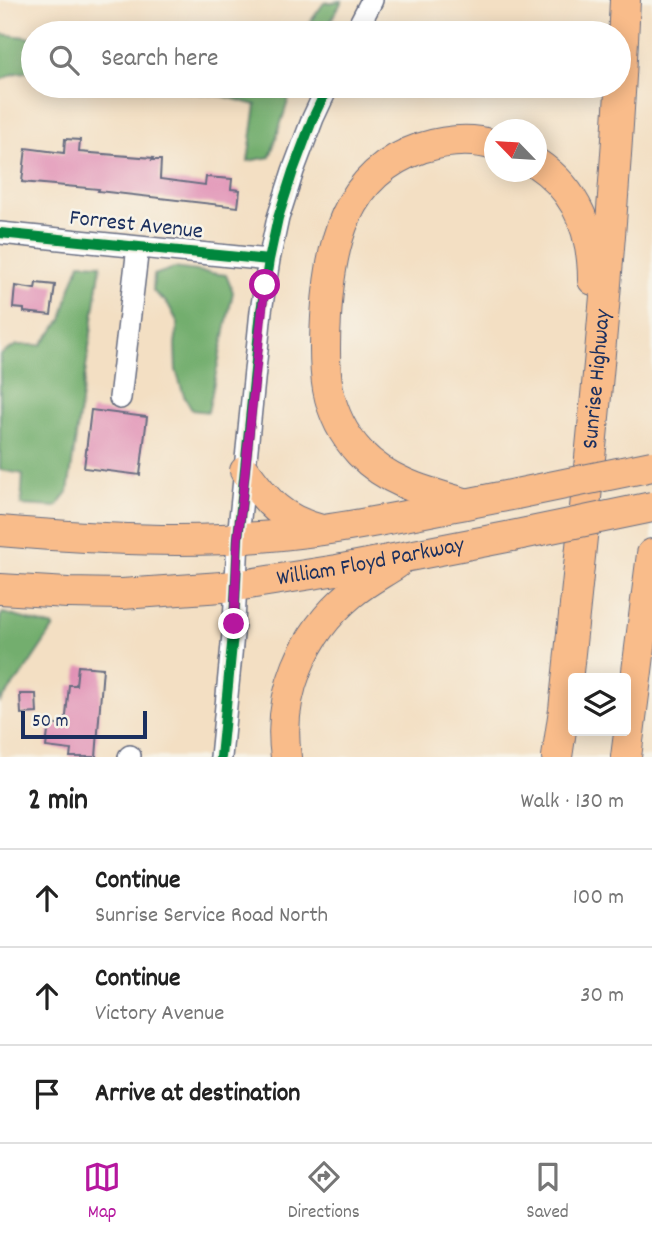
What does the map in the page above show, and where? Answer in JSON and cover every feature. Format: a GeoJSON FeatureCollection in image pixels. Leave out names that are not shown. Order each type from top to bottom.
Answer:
{"type":"FeatureCollection","features":[{"type":"Feature","properties":{"kind":"highway","name":"Sunrise Highway"},"geometry":{"type":"LineString","coordinates":[[624,21],[625,0]]}},
{"type":"Feature","properties":{"kind":"highway","name":"Sunrise Highway"},"geometry":{"type":"LineString","coordinates":[[557,757],[599,378],[620,98]]}},
{"type":"Feature","properties":{"kind":"highway"},"geometry":{"type":"LineString","coordinates":[[464,503],[401,483],[381,471],[360,453],[344,432],[333,410],[326,384],[327,305],[333,255],[341,226],[358,194],[372,177],[403,155],[438,143],[466,141],[484,143]]}},
{"type":"Feature","properties":{"kind":"highway"},"geometry":{"type":"LineString","coordinates":[[547,172],[570,195],[589,236],[593,262],[599,378]]}},
{"type":"Feature","properties":{"kind":"highway","name":"William Floyd Parkway"},"geometry":{"type":"LineString","coordinates":[[0,531],[195,541],[322,530],[413,515],[652,466]]}},
{"type":"Feature","properties":{"kind":"highway"},"geometry":{"type":"LineString","coordinates":[[245,471],[265,498],[278,510],[298,522],[322,530]]}},
{"type":"Feature","properties":{"kind":"highway","name":"William Floyd Parkway"},"geometry":{"type":"LineString","coordinates":[[0,589],[122,594],[236,586],[410,556],[652,507]]}},
{"type":"Feature","properties":{"kind":"highway"},"geometry":{"type":"LineString","coordinates":[[286,757],[284,726],[289,692],[295,673],[313,638],[324,621],[351,594],[410,556]]}},
{"type":"Feature","properties":{"kind":"highway"},"geometry":{"type":"LineString","coordinates":[[651,568],[652,718]]}},
{"type":"Feature","properties":{"kind":"highway"},"geometry":{"type":"LineString","coordinates":[[626,757],[651,568]]}},
{"type":"Feature","properties":{"kind":"highway"},"geometry":{"type":"LineString","coordinates":[[545,757],[564,710]]}},
{"type":"Feature","properties":{"kind":"street"},"geometry":{"type":"LineString","coordinates":[[361,21],[372,0]]}},
{"type":"Feature","properties":{"kind":"street"},"geometry":{"type":"LineString","coordinates":[[220,757],[238,538],[261,311],[278,218],[306,136],[323,98]]}},
{"type":"Feature","properties":{"kind":"street","name":"Forrest Avenue"},"geometry":{"type":"LineString","coordinates":[[0,233],[269,260]]}},
{"type":"Feature","properties":{"kind":"street"},"geometry":{"type":"LineString","coordinates":[[120,398],[138,247]]}},
{"type":"Feature","properties":{"kind":"green space"},"geometry":{"type":"Polygon","coordinates":[[[342,1],[331,21],[311,21],[324,3],[342,1]]]}},
{"type":"Feature","properties":{"kind":"green space"},"geometry":{"type":"Polygon","coordinates":[[[0,34],[21,37],[21,72],[0,80],[0,34]]]}},
{"type":"Feature","properties":{"kind":"green space"},"geometry":{"type":"Polygon","coordinates":[[[230,98],[289,98],[270,157],[248,161],[256,105],[230,98]]]}},
{"type":"Feature","properties":{"kind":"green space"},"geometry":{"type":"Polygon","coordinates":[[[80,263],[101,264],[68,492],[56,507],[21,505],[23,474],[0,470],[0,355],[17,345],[41,345],[62,320],[80,263]]]}},
{"type":"Feature","properties":{"kind":"green space"},"geometry":{"type":"Polygon","coordinates":[[[174,268],[226,275],[233,292],[208,412],[192,410],[184,396],[176,370],[175,344],[178,323],[168,304],[153,291],[154,275],[174,268]]]}},
{"type":"Feature","properties":{"kind":"green space"},"geometry":{"type":"Polygon","coordinates":[[[3,613],[54,627],[0,702],[0,617],[3,613]]]}},
{"type":"Feature","properties":{"kind":"building"},"geometry":{"type":"Polygon","coordinates":[[[65,139],[80,140],[79,152],[161,160],[160,179],[205,185],[206,177],[232,179],[231,189],[240,190],[238,207],[22,182],[26,148],[64,153],[65,139]]]}},
{"type":"Feature","properties":{"kind":"building"},"geometry":{"type":"Polygon","coordinates":[[[36,283],[55,285],[51,315],[13,308],[15,286],[35,289],[36,283]]]}},
{"type":"Feature","properties":{"kind":"building"},"geometry":{"type":"Polygon","coordinates":[[[91,410],[147,417],[140,475],[84,468],[91,410]]]}},
{"type":"Feature","properties":{"kind":"building"},"geometry":{"type":"Polygon","coordinates":[[[78,666],[103,668],[96,757],[70,757],[71,750],[46,747],[49,724],[65,726],[69,685],[76,685],[78,666]]]}},
{"type":"Feature","properties":{"kind":"building"},"geometry":{"type":"Polygon","coordinates":[[[20,694],[36,694],[37,713],[21,714],[20,694]]]}},
{"type":"Feature","properties":{"kind":"cycle path"},"geometry":{"type":"LineString","coordinates":[[221,757],[234,624],[238,538],[261,311],[278,218],[293,171],[322,98]]}},
{"type":"Feature","properties":{"kind":"cycle path"},"geometry":{"type":"LineString","coordinates":[[0,233],[269,260]]}},
{"type":"Feature","properties":{"kind":"route"},"geometry":{"type":"LineString","coordinates":[[234,624],[238,538],[265,285]]}}]}
